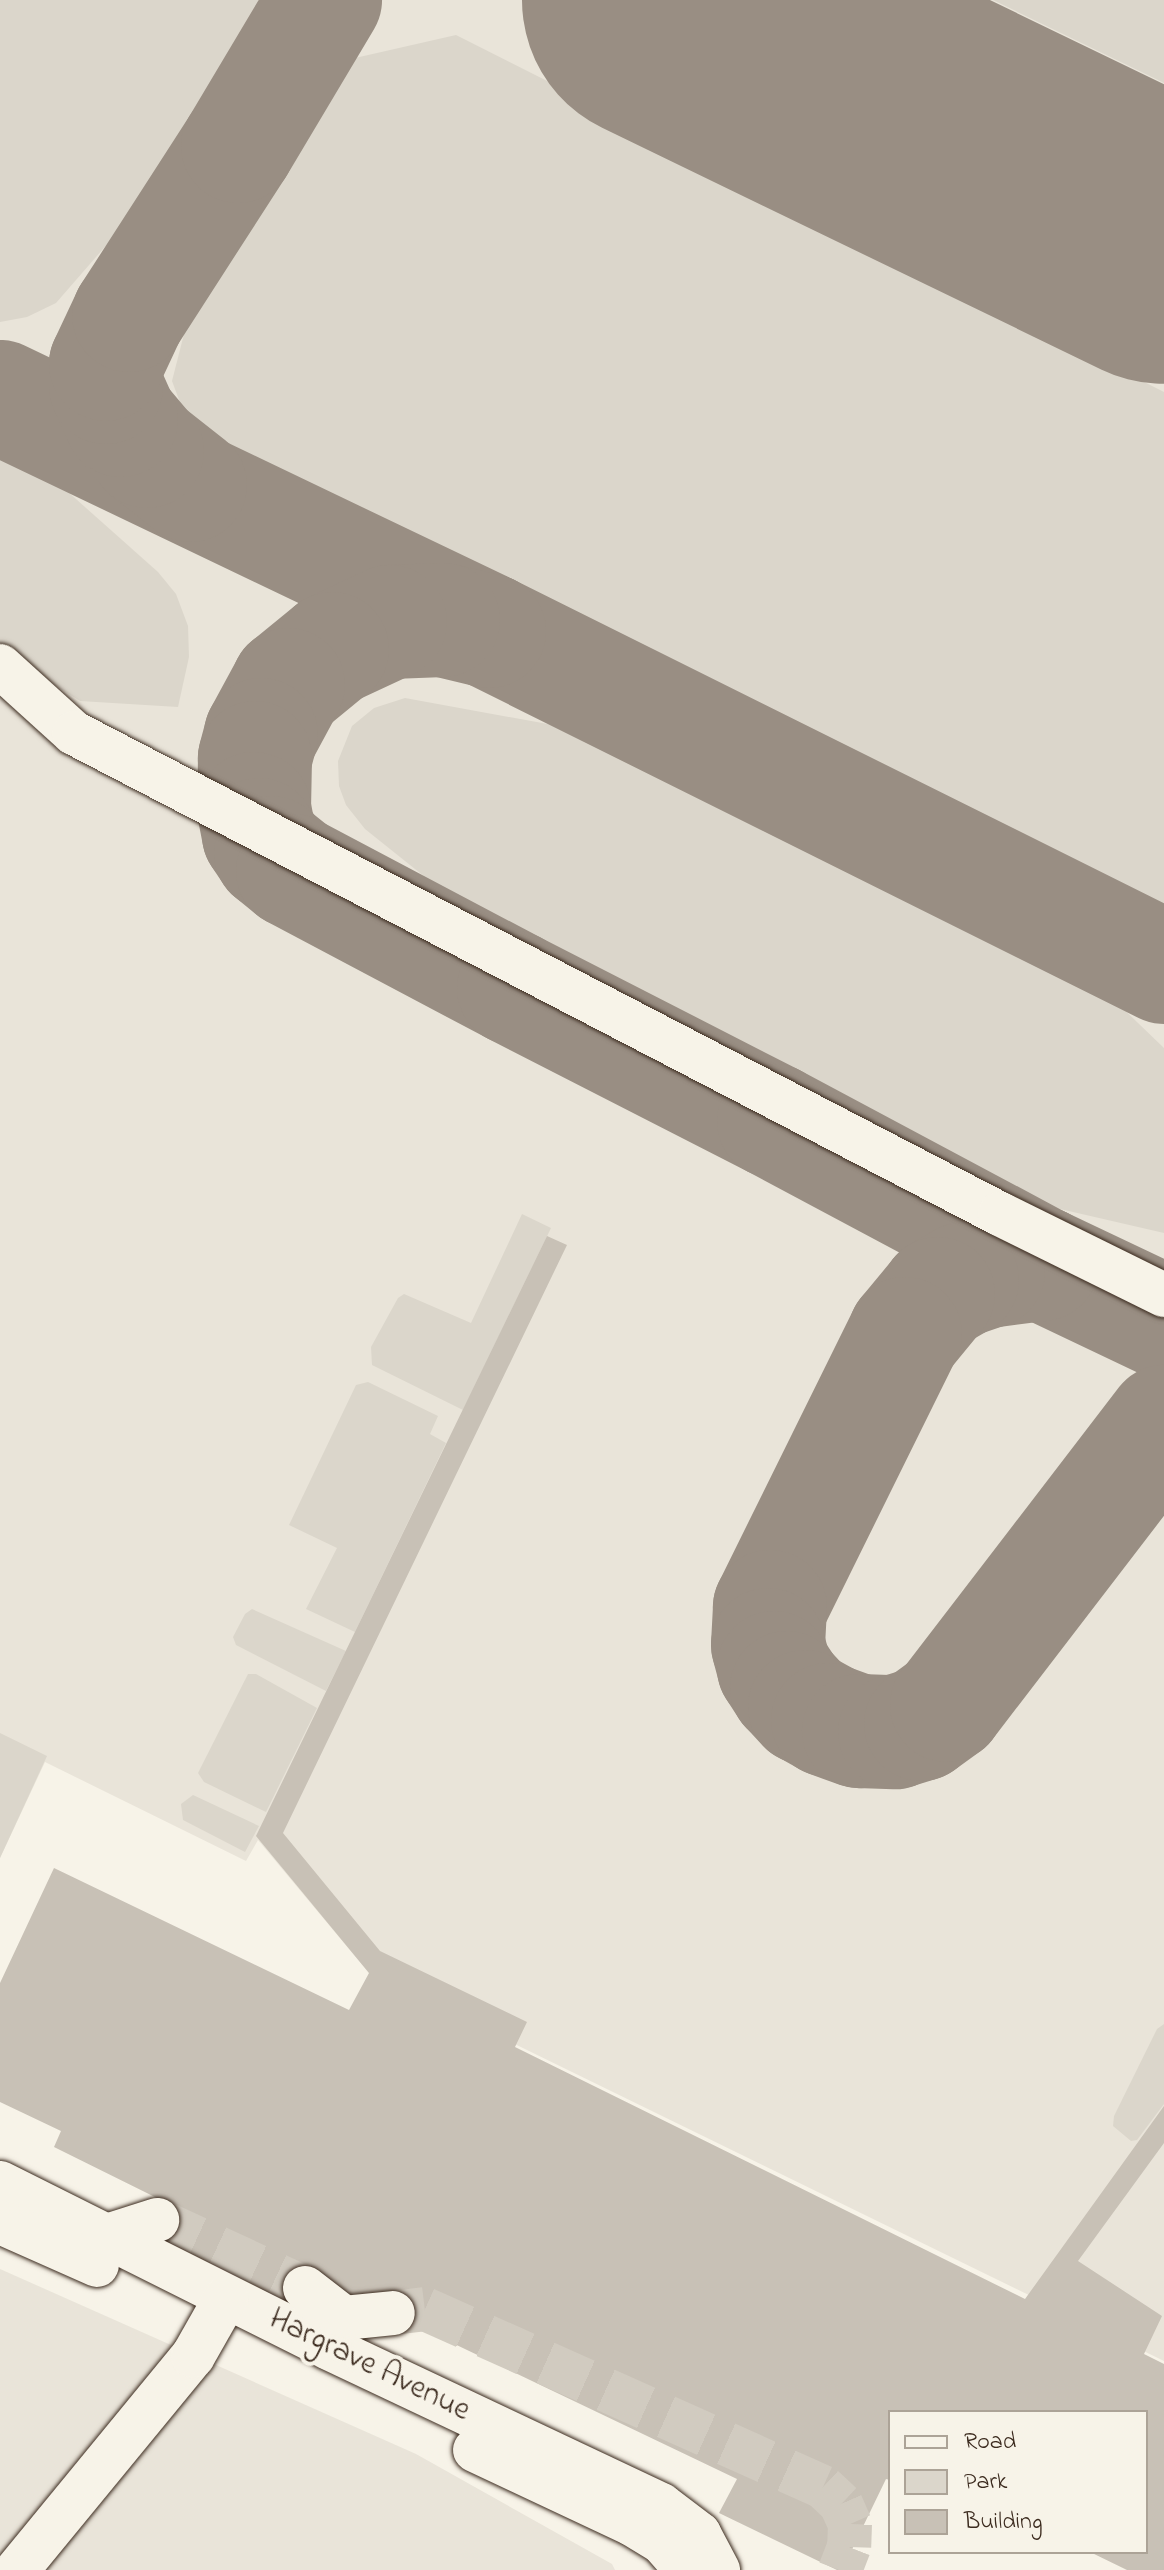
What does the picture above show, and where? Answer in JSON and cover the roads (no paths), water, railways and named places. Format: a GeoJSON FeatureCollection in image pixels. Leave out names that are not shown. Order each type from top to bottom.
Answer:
{"type":"FeatureCollection","features":[{"type":"Feature","properties":{"kind":"street"},"geometry":{"type":"LineString","coordinates":[[0,666],[74,733],[986,1207],[1164,1295]]}},
{"type":"Feature","properties":{"kind":"street","name":"Hargrave Avenue"},"geometry":{"type":"LineString","coordinates":[[0,2183],[102,2251],[632,2524],[662,2542],[686,2570]]}},
{"type":"Feature","properties":{"kind":"street"},"geometry":{"type":"LineString","coordinates":[[0,2222],[102,2251],[157,2220]]}},
{"type":"Feature","properties":{"kind":"street"},"geometry":{"type":"LineString","coordinates":[[305,2288],[344,2318]]}},
{"type":"Feature","properties":{"kind":"street"},"geometry":{"type":"LineString","coordinates":[[17,2570],[193,2356],[220,2310]]}},
{"type":"Feature","properties":{"kind":"street","name":"Hargrave Avenue"},"geometry":{"type":"LineString","coordinates":[[220,2310],[284,2326],[661,2505],[699,2534],[718,2570]]}},
{"type":"Feature","properties":{"kind":"street"},"geometry":{"type":"LineString","coordinates":[[284,2326],[393,2313]]}},
{"type":"Feature","properties":{"kind":"tunnel"},"geometry":{"type":"LineString","coordinates":[[157,2220],[305,2288]]}},
{"type":"Feature","properties":{"kind":"tunnel"},"geometry":{"type":"LineString","coordinates":[[393,2313],[425,2309],[823,2487],[841,2504],[850,2524],[849,2547],[840,2570]]}}]}
